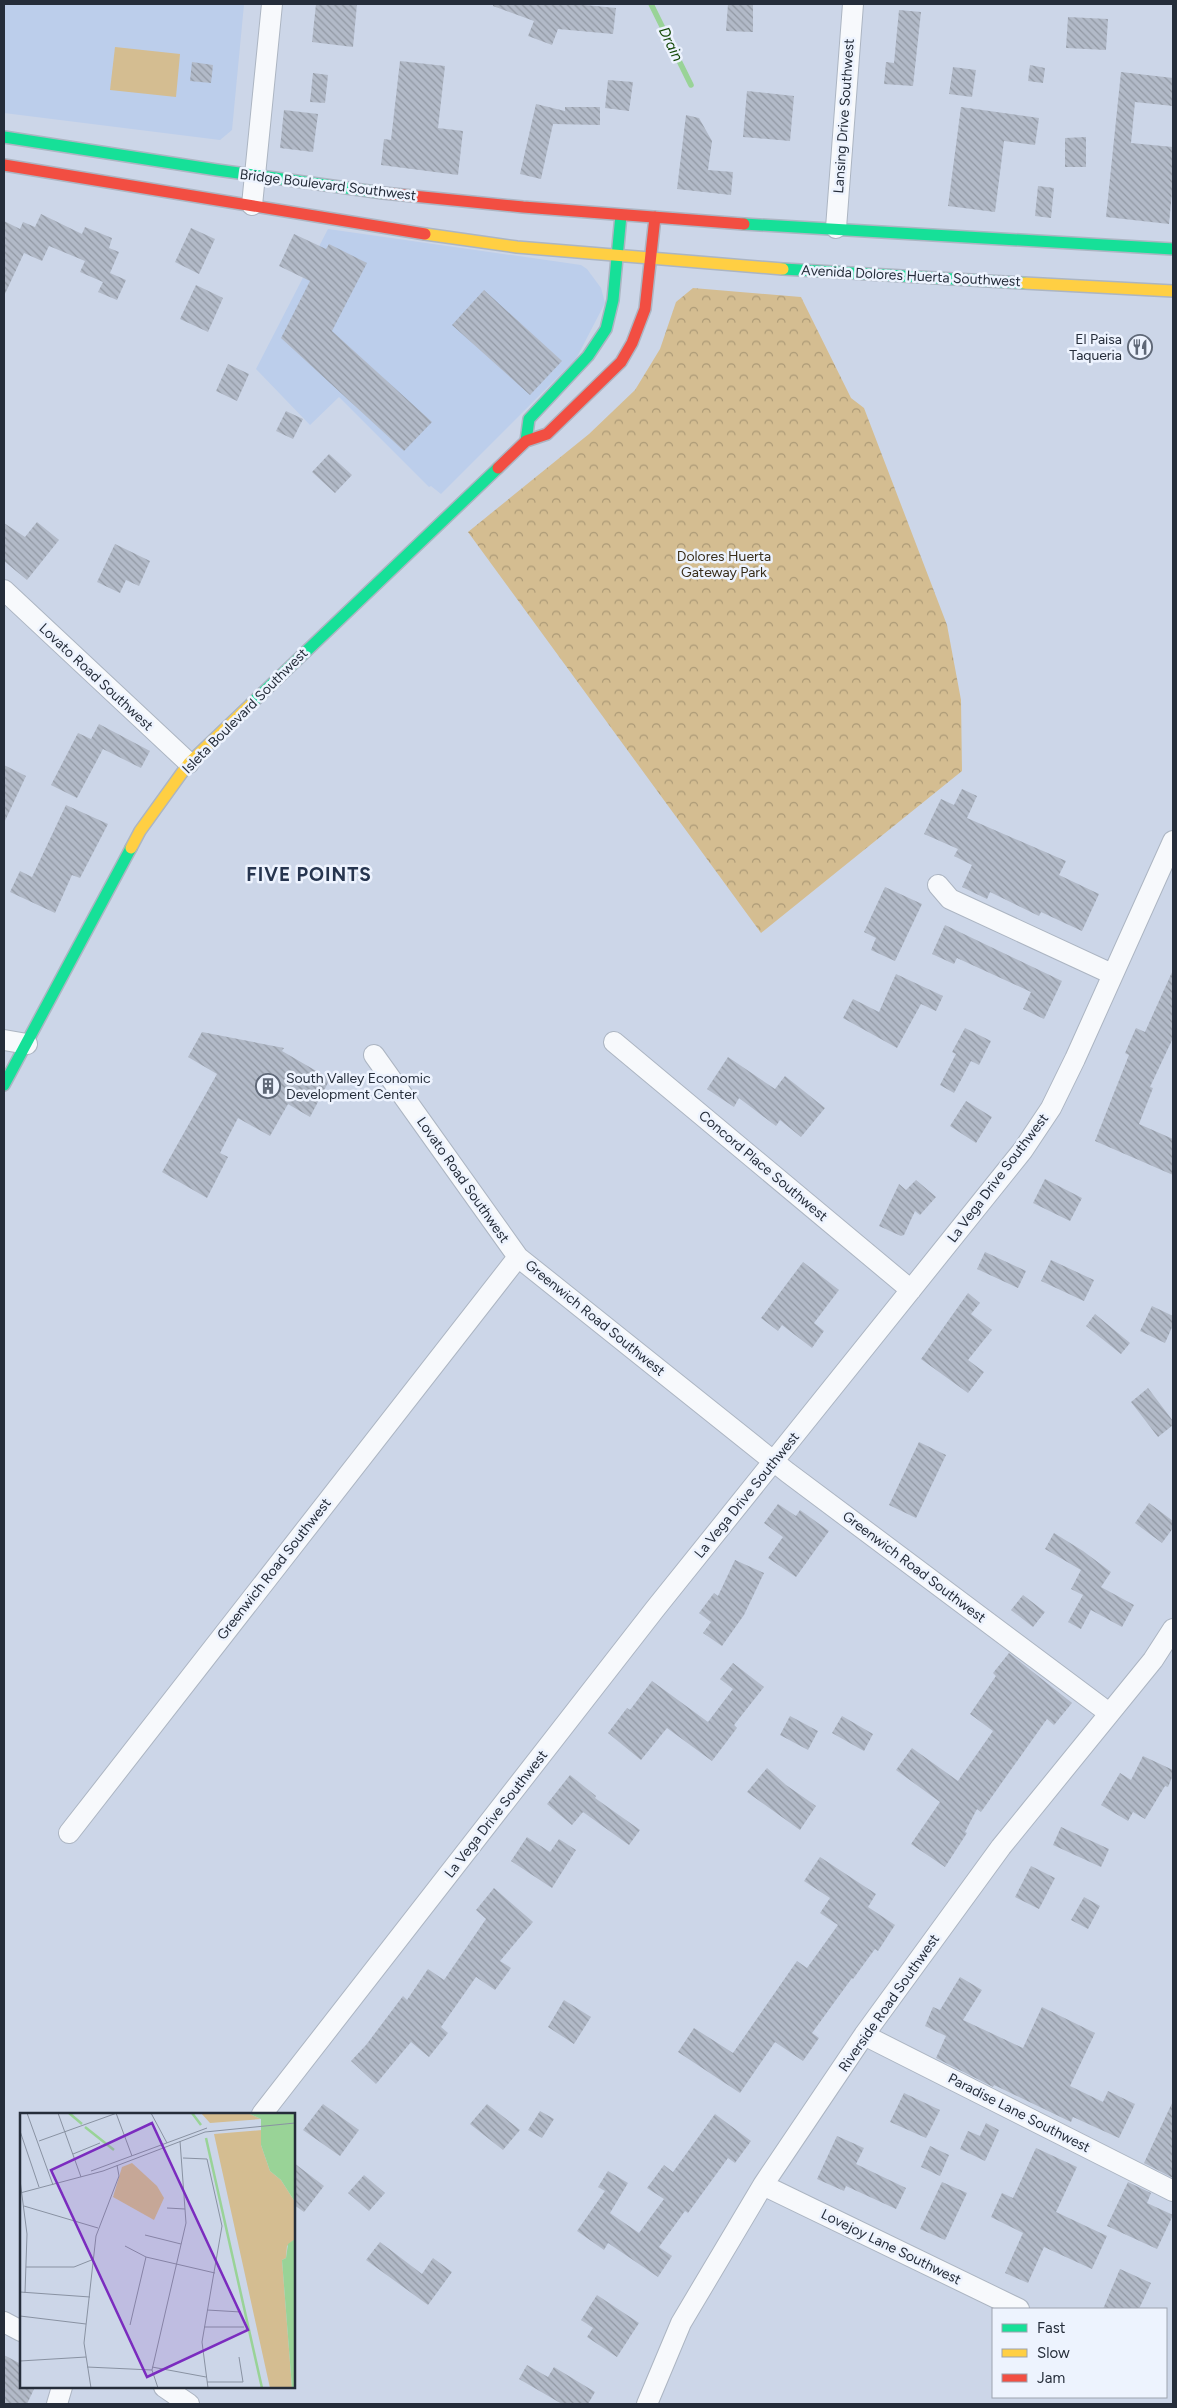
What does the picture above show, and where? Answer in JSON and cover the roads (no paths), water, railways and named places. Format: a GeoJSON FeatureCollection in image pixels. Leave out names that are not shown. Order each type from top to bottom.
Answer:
{"type":"FeatureCollection","features":[{"type":"Feature","properties":{"kind":"main road","name":"Bridge Boulevard Southwest"},"geometry":{"type":"LineString","coordinates":[[4,137],[256,176],[432,198],[655,217]]}},
{"type":"Feature","properties":{"kind":"main road","name":"Bridge Boulevard Southwest"},"geometry":{"type":"LineString","coordinates":[[4,164],[483,243],[650,260]]}},
{"type":"Feature","properties":{"kind":"main road"},"geometry":{"type":"LineString","coordinates":[[526,441],[529,419],[588,356],[606,329],[613,300],[619,258],[621,215]]}},
{"type":"Feature","properties":{"kind":"main road"},"geometry":{"type":"LineString","coordinates":[[655,217],[1173,249]]}},
{"type":"Feature","properties":{"kind":"main road","name":"Isleta Boulevard Southwest"},"geometry":{"type":"LineString","coordinates":[[4,1085],[140,832],[189,763],[526,441],[547,434],[621,362],[641,322],[647,295],[655,217]]}},
{"type":"Feature","properties":{"kind":"main road","name":"Avenida Dolores Huerta Southwest"},"geometry":{"type":"LineString","coordinates":[[650,260],[1173,291]]}},
{"type":"Feature","properties":{"kind":"street"},"geometry":{"type":"LineString","coordinates":[[252,205],[272,4]]}},
{"type":"Feature","properties":{"kind":"street","name":"Lansing Drive Southwest"},"geometry":{"type":"LineString","coordinates":[[836,228],[853,4]]}},
{"type":"Feature","properties":{"kind":"street","name":"Lovato Road Southwest"},"geometry":{"type":"LineString","coordinates":[[4,590],[189,763]]}},
{"type":"Feature","properties":{"kind":"street","name":"La Vega Drive Southwest"},"geometry":{"type":"LineString","coordinates":[[263,2113],[649,1617],[1023,1150],[1051,1108],[1173,842]]}},
{"type":"Feature","properties":{"kind":"street"},"geometry":{"type":"LineString","coordinates":[[938,885],[950,899],[1112,974]]}},
{"type":"Feature","properties":{"kind":"street"},"geometry":{"type":"LineString","coordinates":[[4,1040],[27,1044]]}},
{"type":"Feature","properties":{"kind":"street","name":"Concord Place Southwest"},"geometry":{"type":"LineString","coordinates":[[614,1042],[911,1290]]}},
{"type":"Feature","properties":{"kind":"street","name":"Lovato Road Southwest"},"geometry":{"type":"LineString","coordinates":[[374,1055],[518,1257]]}},
{"type":"Feature","properties":{"kind":"street","name":"Greenwich Road Southwest"},"geometry":{"type":"LineString","coordinates":[[69,1833],[518,1257],[774,1461],[1109,1713]]}},
{"type":"Feature","properties":{"kind":"street","name":"Riverside Road Southwest"},"geometry":{"type":"LineString","coordinates":[[647,2404],[681,2323],[763,2185],[864,2035],[1000,1846],[1153,1660],[1173,1629]]}},
{"type":"Feature","properties":{"kind":"street","name":"Paradise Lane Southwest"},"geometry":{"type":"LineString","coordinates":[[864,2035],[1173,2191]]}},
{"type":"Feature","properties":{"kind":"street","name":"Lovejoy Lane Southwest"},"geometry":{"type":"LineString","coordinates":[[763,2185],[1017,2308]]}},
{"type":"Feature","properties":{"kind":"street"},"geometry":{"type":"LineString","coordinates":[[4,2322],[20,2330]]}},
{"type":"Feature","properties":{"kind":"street"},"geometry":{"type":"LineString","coordinates":[[57,2404],[62,2388]]}},
{"type":"Feature","properties":{"kind":"street"},"geometry":{"type":"LineString","coordinates":[[165,2388],[188,2404]]}},
{"type":"Feature","properties":{"kind":"waterway","name":"Drain"},"geometry":{"type":"LineString","coordinates":[[651,4],[691,85]]}},
{"type":"Feature","properties":{"kind":"place","name":"El Paisa Taqueria"},"geometry":{"type":"Point","coordinates":[1140,347]}},
{"type":"Feature","properties":{"kind":"place","name":"South Valley Economic Development Center"},"geometry":{"type":"Point","coordinates":[268,1086]}},
{"type":"Feature","properties":{"kind":"district","name":"FIVE POINTS"},"geometry":{"type":"Point","coordinates":[309,874]}},
{"type":"Feature","properties":{"kind":"park label","name":"Dolores Huerta Gateway Park"},"geometry":{"type":"Point","coordinates":[724,564]}}]}
